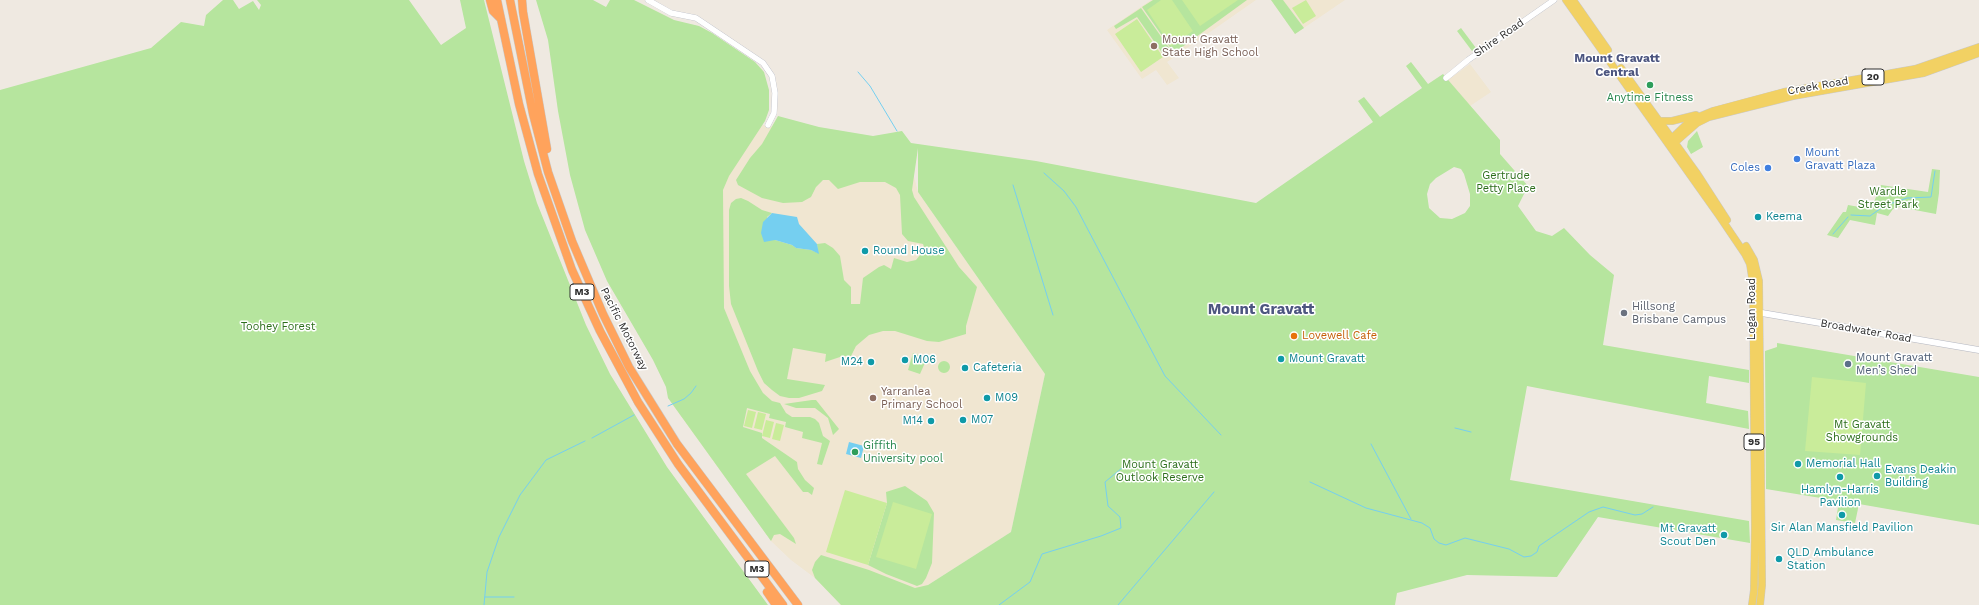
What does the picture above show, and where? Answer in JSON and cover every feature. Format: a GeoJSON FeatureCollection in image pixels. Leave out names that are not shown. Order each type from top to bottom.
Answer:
{"type":"FeatureCollection","features":[{"type":"Feature","properties":{"kind":"highway"},"geometry":{"type":"LineString","coordinates":[[490,0],[493,11],[501,20]]}},
{"type":"Feature","properties":{"kind":"highway","name":"Pacific Motorway"},"geometry":{"type":"LineString","coordinates":[[497,0],[519,104],[538,174],[558,233],[590,311],[621,373],[652,425],[729,534],[783,605]]}},
{"type":"Feature","properties":{"kind":"highway","name":"Pacific Motorway"},"geometry":{"type":"LineString","coordinates":[[510,0],[533,114],[553,185],[572,241],[592,290],[618,344],[646,395],[692,465],[798,605]]}},
{"type":"Feature","properties":{"kind":"highway"},"geometry":{"type":"LineString","coordinates":[[522,0],[544,136],[553,176],[553,185]]}},
{"type":"Feature","properties":{"kind":"highway"},"geometry":{"type":"LineString","coordinates":[[729,534],[731,541],[776,605]]}},
{"type":"Feature","properties":{"kind":"main road","name":"Logan Road"},"geometry":{"type":"LineString","coordinates":[[1566,0],[1747,258],[1753,276],[1756,312],[1762,585],[1760,605]]}},
{"type":"Feature","properties":{"kind":"main road","name":"Logan Road"},"geometry":{"type":"LineString","coordinates":[[1573,0],[1674,140],[1754,260],[1759,281],[1756,312],[1754,590],[1752,605]]}},
{"type":"Feature","properties":{"kind":"main road","name":"Creek Road"},"geometry":{"type":"LineString","coordinates":[[1674,140],[1687,124],[1699,116],[1776,94],[1915,69],[1979,47]]}},
{"type":"Feature","properties":{"kind":"main road","name":"Creek Road"},"geometry":{"type":"LineString","coordinates":[[1668,145],[1686,133],[1697,123],[1712,116],[1793,96],[1919,74],[1979,53]]}},
{"type":"Feature","properties":{"kind":"main road"},"geometry":{"type":"LineString","coordinates":[[1659,121],[1672,121],[1695,115],[1699,116]]}},
{"type":"Feature","properties":{"kind":"main road"},"geometry":{"type":"LineString","coordinates":[[1682,152],[1686,133]]}},
{"type":"Feature","properties":{"kind":"main road","name":"Broadwater Road"},"geometry":{"type":"LineString","coordinates":[[1756,312],[1979,350]]}},
{"type":"Feature","properties":{"kind":"street"},"geometry":{"type":"LineString","coordinates":[[648,0],[671,13],[696,18],[763,63],[772,76],[775,92],[774,113],[768,126]]}},
{"type":"Feature","properties":{"kind":"street","name":"Shire Road"},"geometry":{"type":"LineString","coordinates":[[1446,78],[1554,0]]}},
{"type":"Feature","properties":{"kind":"shaded area","name":"Mount Gravatt State High School"},"geometry":{"type":"Polygon","coordinates":[[[1151,0],[1256,0],[1167,62],[1179,78],[1167,85],[1156,70],[1142,79],[1107,30],[1151,0]]]}},
{"type":"Feature","properties":{"kind":"shaded area","name":"Mount Gravatt State High School"},"geometry":{"type":"Polygon","coordinates":[[[1271,0],[1345,0],[1295,34],[1271,0]]]}},
{"type":"Feature","properties":{"kind":"shaded area"},"geometry":{"type":"Polygon","coordinates":[[[1470,64],[1491,92],[1470,106],[1448,80],[1470,64]]]}},
{"type":"Feature","properties":{"kind":"shaded area"},"geometry":{"type":"Polygon","coordinates":[[[717,117],[907,150],[918,192],[1045,374],[1011,532],[928,585],[925,605],[841,605],[815,578],[791,560],[771,541],[668,398],[717,117]]]}},
{"type":"Feature","properties":{"kind":"green space","name":"Toohey Forest"},"geometry":{"type":"Polygon","coordinates":[[[223,0],[233,0],[239,9],[253,1],[259,10],[261,5],[257,0],[409,0],[441,45],[466,28],[460,0],[484,0],[524,161],[537,203],[586,325],[610,374],[667,467],[768,605],[0,605],[0,90],[151,48],[181,22],[204,26],[206,15],[223,0]]]}},
{"type":"Feature","properties":{"kind":"green space"},"geometry":{"type":"Polygon","coordinates":[[[536,0],[593,0],[606,7],[610,0],[634,0],[674,20],[699,26],[712,33],[755,62],[764,72],[769,90],[769,110],[765,121],[729,176],[723,190],[724,308],[750,371],[763,393],[772,401],[780,403],[786,413],[792,417],[810,417],[815,419],[819,423],[823,436],[830,441],[822,465],[817,464],[822,443],[802,438],[803,432],[785,427],[786,422],[769,418],[770,414],[747,408],[743,427],[762,433],[762,438],[797,462],[798,469],[805,480],[814,488],[812,495],[808,492],[803,492],[775,456],[746,474],[794,538],[796,544],[780,534],[774,535],[771,541],[668,398],[666,387],[653,360],[607,281],[585,230],[570,175],[558,111],[548,40],[536,0]]]}},
{"type":"Feature","properties":{"kind":"green space"},"geometry":{"type":"Polygon","coordinates":[[[1153,0],[1247,0],[1174,53],[1142,7],[1153,0]]]}},
{"type":"Feature","properties":{"kind":"green space"},"geometry":{"type":"Polygon","coordinates":[[[1161,0],[1172,0],[1193,31],[1171,46],[1147,10],[1161,0]]]}},
{"type":"Feature","properties":{"kind":"green space"},"geometry":{"type":"Polygon","coordinates":[[[1182,0],[1238,0],[1200,26],[1182,0]]]}},
{"type":"Feature","properties":{"kind":"green space"},"geometry":{"type":"Polygon","coordinates":[[[1271,0],[1283,0],[1304,28],[1295,34],[1271,0]]]}},
{"type":"Feature","properties":{"kind":"green space"},"geometry":{"type":"Polygon","coordinates":[[[1306,0],[1316,16],[1303,24],[1292,8],[1306,0]]]}},
{"type":"Feature","properties":{"kind":"green space"},"geometry":{"type":"Polygon","coordinates":[[[1141,8],[1172,52],[1165,57],[1137,17],[1116,29],[1114,26],[1141,8]]]}},
{"type":"Feature","properties":{"kind":"green space"},"geometry":{"type":"Polygon","coordinates":[[[1137,19],[1163,57],[1141,72],[1115,34],[1137,19]]]}},
{"type":"Feature","properties":{"kind":"green space"},"geometry":{"type":"Polygon","coordinates":[[[1461,28],[1476,48],[1472,51],[1457,31],[1461,28]]]}},
{"type":"Feature","properties":{"kind":"green space","name":"Mount Gravatt Outlook Reserve"},"geometry":{"type":"Polygon","coordinates":[[[1411,62],[1428,84],[1443,74],[1500,140],[1500,154],[1528,186],[1518,206],[1536,231],[1552,236],[1564,228],[1590,255],[1614,275],[1603,345],[1749,370],[1749,383],[1709,376],[1706,403],[1748,411],[1749,429],[1527,386],[1510,480],[1749,521],[1750,543],[1598,517],[1557,577],[1467,575],[1397,593],[1395,605],[841,605],[815,578],[812,570],[815,562],[821,555],[869,570],[915,588],[928,585],[1011,532],[1045,374],[918,192],[918,148],[912,190],[914,197],[959,267],[977,287],[966,326],[966,334],[939,342],[927,341],[895,331],[883,331],[869,335],[856,346],[851,356],[843,356],[825,362],[826,354],[793,348],[787,379],[825,385],[822,391],[799,398],[789,398],[780,396],[764,383],[731,304],[729,286],[729,210],[731,203],[736,199],[741,198],[762,210],[772,213],[767,217],[775,240],[792,245],[796,248],[811,250],[818,253],[817,244],[825,243],[833,248],[840,256],[844,280],[851,287],[851,304],[860,304],[863,278],[879,267],[884,265],[891,269],[894,258],[907,262],[916,260],[921,254],[926,253],[923,244],[908,241],[902,234],[900,195],[896,188],[885,182],[860,182],[838,189],[829,180],[823,180],[816,187],[811,197],[802,202],[783,203],[762,198],[738,185],[736,180],[750,158],[762,144],[778,116],[819,127],[873,136],[902,131],[911,143],[1036,161],[1256,203],[1373,122],[1358,101],[1364,97],[1380,117],[1422,88],[1406,66],[1411,62]],[[1454,167],[1436,178],[1430,184],[1427,194],[1429,208],[1440,218],[1452,219],[1465,213],[1470,206],[1470,194],[1461,169],[1454,167]]]}},
{"type":"Feature","properties":{"kind":"green space"},"geometry":{"type":"Polygon","coordinates":[[[1697,131],[1703,147],[1691,154],[1687,147],[1688,141],[1697,131]]]}},
{"type":"Feature","properties":{"kind":"green space","name":"Wardle Street Park"},"geometry":{"type":"Polygon","coordinates":[[[1932,169],[1940,170],[1936,214],[1899,207],[1893,209],[1888,216],[1877,213],[1875,225],[1850,220],[1838,238],[1827,235],[1843,212],[1846,212],[1848,205],[1871,209],[1881,185],[1928,192],[1932,169]]]}},
{"type":"Feature","properties":{"kind":"green space","name":"Mt Gravatt Showgrounds"},"geometry":{"type":"Polygon","coordinates":[[[1777,343],[1979,377],[1979,525],[1859,504],[1855,523],[1836,520],[1839,501],[1766,489],[1765,351],[1777,347],[1777,343]]]}},
{"type":"Feature","properties":{"kind":"green space"},"geometry":{"type":"Polygon","coordinates":[[[913,353],[927,358],[920,374],[908,370],[913,353]]]}},
{"type":"Feature","properties":{"kind":"green space"},"geometry":{"type":"Polygon","coordinates":[[[946,361],[949,362],[949,372],[942,373],[939,372],[938,365],[939,362],[946,361]]]}},
{"type":"Feature","properties":{"kind":"green space"},"geometry":{"type":"Polygon","coordinates":[[[1812,377],[1866,383],[1860,455],[1805,451],[1812,377]]]}},
{"type":"Feature","properties":{"kind":"green space"},"geometry":{"type":"Polygon","coordinates":[[[816,400],[839,429],[833,435],[828,418],[815,408],[796,408],[784,404],[816,400]]]}},
{"type":"Feature","properties":{"kind":"green space"},"geometry":{"type":"Polygon","coordinates":[[[748,410],[756,412],[752,428],[744,426],[748,410]]]}},
{"type":"Feature","properties":{"kind":"green space"},"geometry":{"type":"Polygon","coordinates":[[[758,412],[766,414],[762,430],[754,428],[758,412]]]}},
{"type":"Feature","properties":{"kind":"green space"},"geometry":{"type":"Polygon","coordinates":[[[766,420],[774,422],[770,438],[762,436],[766,420]]]}},
{"type":"Feature","properties":{"kind":"green space"},"geometry":{"type":"Polygon","coordinates":[[[776,423],[784,425],[780,441],[772,439],[776,423]]]}},
{"type":"Feature","properties":{"kind":"green space"},"geometry":{"type":"Polygon","coordinates":[[[905,486],[927,501],[934,513],[932,563],[926,578],[922,584],[917,586],[868,565],[887,503],[886,492],[905,486]]]}},
{"type":"Feature","properties":{"kind":"green space"},"geometry":{"type":"Polygon","coordinates":[[[845,490],[887,503],[868,565],[826,552],[845,490]]]}},
{"type":"Feature","properties":{"kind":"green space"},"geometry":{"type":"Polygon","coordinates":[[[893,502],[932,514],[916,569],[876,557],[893,502]]]}},
{"type":"Feature","properties":{"kind":"water"},"geometry":{"type":"Polygon","coordinates":[[[772,213],[797,217],[799,224],[817,244],[819,254],[811,250],[796,248],[792,245],[775,240],[764,242],[761,233],[763,222],[772,213]]]}},
{"type":"Feature","properties":{"kind":"water","name":"Giffith University pool"},"geometry":{"type":"Polygon","coordinates":[[[849,442],[864,446],[861,458],[846,454],[849,442]]]}},
{"type":"Feature","properties":{"kind":"waterway"},"geometry":{"type":"LineString","coordinates":[[858,72],[870,86],[897,131]]}},
{"type":"Feature","properties":{"kind":"waterway"},"geometry":{"type":"LineString","coordinates":[[1851,215],[1870,216],[1884,206],[1907,198],[1931,197],[1935,171]]}},
{"type":"Feature","properties":{"kind":"waterway"},"geometry":{"type":"LineString","coordinates":[[1044,173],[1064,191],[1076,207],[1165,376],[1221,435]]}},
{"type":"Feature","properties":{"kind":"waterway"},"geometry":{"type":"LineString","coordinates":[[1013,185],[1053,315]]}},
{"type":"Feature","properties":{"kind":"waterway"},"geometry":{"type":"LineString","coordinates":[[1833,234],[1848,217]]}},
{"type":"Feature","properties":{"kind":"waterway"},"geometry":{"type":"LineString","coordinates":[[668,406],[684,399],[696,386]]}},
{"type":"Feature","properties":{"kind":"waterway"},"geometry":{"type":"LineString","coordinates":[[592,438],[634,415]]}},
{"type":"Feature","properties":{"kind":"waterway"},"geometry":{"type":"LineString","coordinates":[[1455,428],[1471,432]]}},
{"type":"Feature","properties":{"kind":"waterway"},"geometry":{"type":"LineString","coordinates":[[484,605],[487,572],[499,537],[520,495],[546,460],[585,441]]}},
{"type":"Feature","properties":{"kind":"waterway"},"geometry":{"type":"LineString","coordinates":[[1371,444],[1411,519]]}},
{"type":"Feature","properties":{"kind":"waterway"},"geometry":{"type":"LineString","coordinates":[[999,605],[1030,582],[1042,554],[1101,536],[1121,528],[1120,517],[1108,506],[1105,482],[1128,463]]}},
{"type":"Feature","properties":{"kind":"waterway"},"geometry":{"type":"LineString","coordinates":[[1310,482],[1366,508],[1422,523],[1430,528],[1434,539],[1439,543],[1446,545],[1465,538],[1509,549],[1524,557],[1531,556],[1537,552],[1539,546],[1589,512],[1603,507],[1635,515],[1642,514],[1653,507]]}},
{"type":"Feature","properties":{"kind":"waterway"},"geometry":{"type":"LineString","coordinates":[[1118,605],[1214,492]]}},
{"type":"Feature","properties":{"kind":"waterway"},"geometry":{"type":"LineString","coordinates":[[485,597],[514,597]]}},
{"type":"Feature","properties":{"kind":"place","name":"Mount Gravatt State High School"},"geometry":{"type":"Point","coordinates":[1154,46]}},
{"type":"Feature","properties":{"kind":"place","name":"Anytime Fitness"},"geometry":{"type":"Point","coordinates":[1650,85]}},
{"type":"Feature","properties":{"kind":"place","name":"Mount Gravatt Plaza"},"geometry":{"type":"Point","coordinates":[1797,159]}},
{"type":"Feature","properties":{"kind":"place","name":"Coles"},"geometry":{"type":"Point","coordinates":[1768,168]}},
{"type":"Feature","properties":{"kind":"place","name":"Keema"},"geometry":{"type":"Point","coordinates":[1758,217]}},
{"type":"Feature","properties":{"kind":"place","name":"Round House"},"geometry":{"type":"Point","coordinates":[865,251]}},
{"type":"Feature","properties":{"kind":"place","name":"Hillsong Brisbane Campus"},"geometry":{"type":"Point","coordinates":[1624,313]}},
{"type":"Feature","properties":{"kind":"place","name":"Lovewell Cafe"},"geometry":{"type":"Point","coordinates":[1294,336]}},
{"type":"Feature","properties":{"kind":"place","name":"Mount Gravatt"},"geometry":{"type":"Point","coordinates":[1281,359]}},
{"type":"Feature","properties":{"kind":"place","name":"M06"},"geometry":{"type":"Point","coordinates":[905,360]}},
{"type":"Feature","properties":{"kind":"place","name":"M24"},"geometry":{"type":"Point","coordinates":[871,362]}},
{"type":"Feature","properties":{"kind":"place","name":"Mount Gravatt Men’s Shed"},"geometry":{"type":"Point","coordinates":[1848,364]}},
{"type":"Feature","properties":{"kind":"place","name":"Cafeteria"},"geometry":{"type":"Point","coordinates":[965,368]}},
{"type":"Feature","properties":{"kind":"place","name":"Yarranlea Primary School"},"geometry":{"type":"Point","coordinates":[873,398]}},
{"type":"Feature","properties":{"kind":"place","name":"M09"},"geometry":{"type":"Point","coordinates":[987,398]}},
{"type":"Feature","properties":{"kind":"place","name":"M07"},"geometry":{"type":"Point","coordinates":[963,420]}},
{"type":"Feature","properties":{"kind":"place","name":"M14"},"geometry":{"type":"Point","coordinates":[931,421]}},
{"type":"Feature","properties":{"kind":"place","name":"Giffith University pool"},"geometry":{"type":"Point","coordinates":[855,452]}},
{"type":"Feature","properties":{"kind":"place","name":"Memorial Hall"},"geometry":{"type":"Point","coordinates":[1798,464]}},
{"type":"Feature","properties":{"kind":"place","name":"Evans Deakin Building"},"geometry":{"type":"Point","coordinates":[1877,476]}},
{"type":"Feature","properties":{"kind":"place","name":"Hamlyn-Harris Pavilion"},"geometry":{"type":"Point","coordinates":[1840,477]}},
{"type":"Feature","properties":{"kind":"place","name":"Sir Alan Mansfield Pavilion"},"geometry":{"type":"Point","coordinates":[1842,515]}},
{"type":"Feature","properties":{"kind":"place","name":"Mt Gravatt Scout Den"},"geometry":{"type":"Point","coordinates":[1724,535]}},
{"type":"Feature","properties":{"kind":"place","name":"QLD Ambulance Station"},"geometry":{"type":"Point","coordinates":[1779,559]}},
{"type":"Feature","properties":{"kind":"district","name":"Mount Gravatt Central"},"geometry":{"type":"Point","coordinates":[1617,65]}},
{"type":"Feature","properties":{"kind":"district","name":"Mount Gravatt"},"geometry":{"type":"Point","coordinates":[1261,310]}},
{"type":"Feature","properties":{"kind":"park label","name":"Gertrude Petty Place"},"geometry":{"type":"Point","coordinates":[1506,182]}}]}
